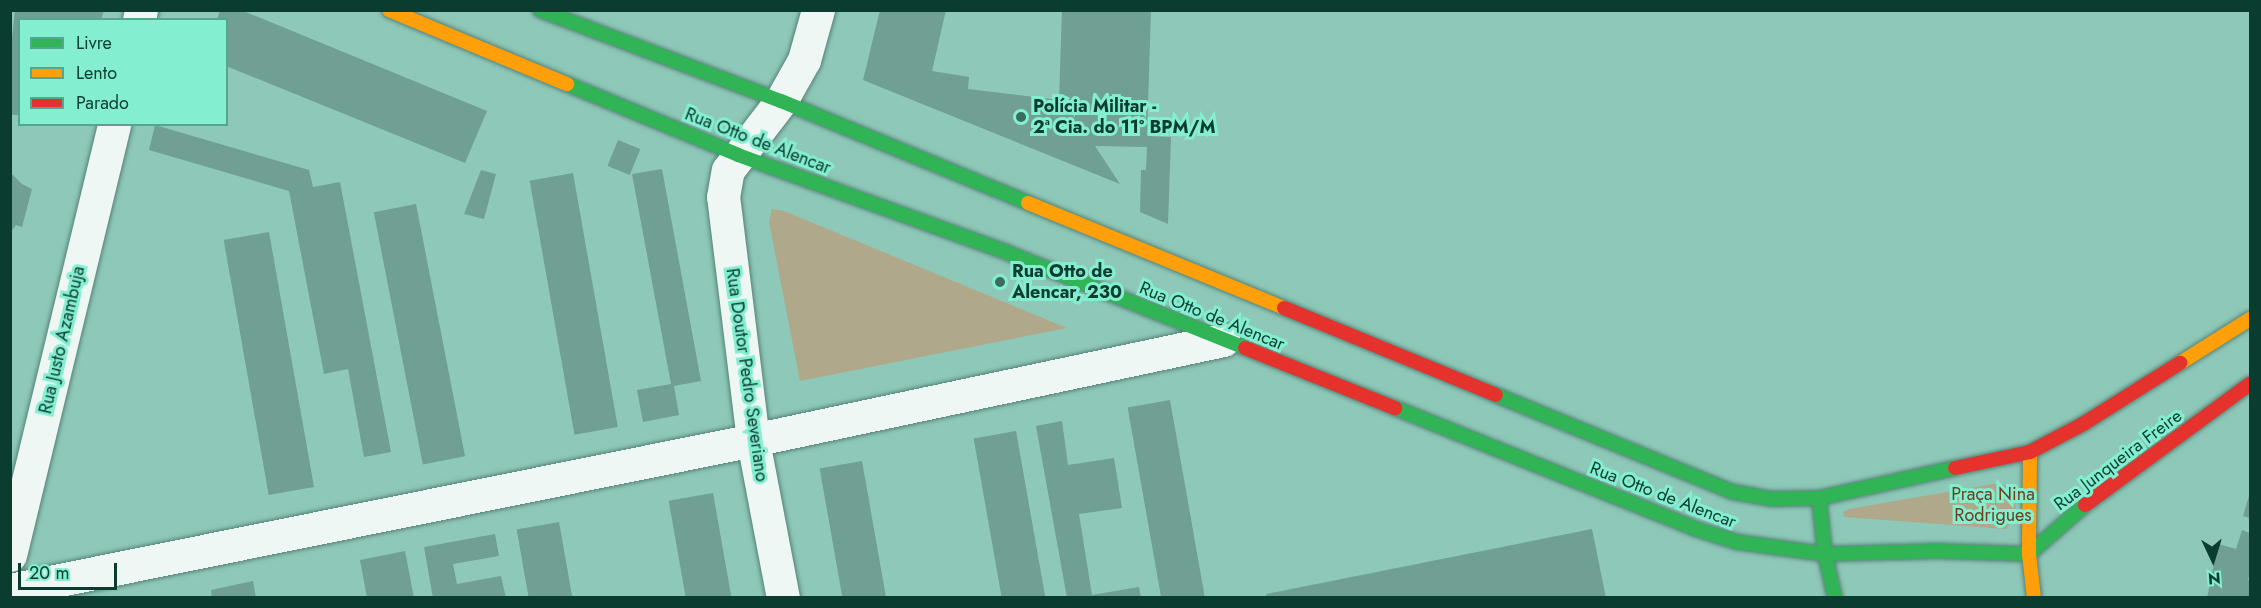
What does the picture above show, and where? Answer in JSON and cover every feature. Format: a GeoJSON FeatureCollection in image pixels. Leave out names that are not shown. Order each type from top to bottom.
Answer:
{"type":"FeatureCollection","features":[{"type":"Feature","properties":{"kind":"main road","name":"Rua Otto de Alencar"},"geometry":{"type":"LineString","coordinates":[[388,10],[738,155],[1008,253],[1696,529],[1737,542],[1825,554]]}},
{"type":"Feature","properties":{"kind":"main road","name":"Rua Otto de Alencar"},"geometry":{"type":"LineString","coordinates":[[540,10],[781,101],[1733,492],[1771,499],[1820,498]]}},
{"type":"Feature","properties":{"kind":"main road"},"geometry":{"type":"LineString","coordinates":[[1835,597],[1825,554],[1820,498],[2030,452],[2083,424],[2250,319]]}},
{"type":"Feature","properties":{"kind":"main road","name":"Rua Junqueira Freire"},"geometry":{"type":"LineString","coordinates":[[2029,554],[2092,498],[2250,384]]}},
{"type":"Feature","properties":{"kind":"main road"},"geometry":{"type":"LineString","coordinates":[[2030,452],[2029,554],[2034,597]]}},
{"type":"Feature","properties":{"kind":"main road"},"geometry":{"type":"LineString","coordinates":[[1825,554],[1936,551],[2029,554]]}},
{"type":"Feature","properties":{"kind":"street","name":"Rua Doutor Pedro Severiano"},"geometry":{"type":"LineString","coordinates":[[783,597],[753,440],[723,197],[726,176],[738,155],[781,101],[804,60],[818,10]]}},
{"type":"Feature","properties":{"kind":"street","name":"Rua Justo Azambuja"},"geometry":{"type":"LineString","coordinates":[[10,555],[114,126]]}},
{"type":"Feature","properties":{"kind":"street"},"geometry":{"type":"LineString","coordinates":[[10,590],[753,440],[1223,340]]}},
{"type":"Feature","properties":{"kind":"green space"},"geometry":{"type":"Polygon","coordinates":[[[772,209],[784,211],[1067,328],[800,381],[769,222],[772,209]]]}},
{"type":"Feature","properties":{"kind":"green space","name":"Praça Nina Rodrigues"},"geometry":{"type":"Polygon","coordinates":[[[1993,484],[2006,485],[2015,496],[2016,514],[2006,529],[1844,517],[1843,512],[1849,509],[1993,484]]]}},
{"type":"Feature","properties":{"kind":"building"},"geometry":{"type":"Polygon","coordinates":[[[15,10],[104,10],[102,18],[18,18],[18,115],[10,115],[10,56],[15,10]]]}},
{"type":"Feature","properties":{"kind":"building"},"geometry":{"type":"Polygon","coordinates":[[[220,10],[241,10],[487,111],[465,163],[228,67],[228,18],[218,18],[220,10]]]}},
{"type":"Feature","properties":{"kind":"building"},"geometry":{"type":"Polygon","coordinates":[[[880,10],[946,10],[932,71],[969,77],[968,89],[1059,100],[1062,10],[1151,10],[1147,136],[1171,137],[1168,224],[1140,212],[1141,170],[1146,170],[1147,147],[1095,146],[1120,184],[863,80],[880,10]]]}},
{"type":"Feature","properties":{"kind":"building"},"geometry":{"type":"Polygon","coordinates":[[[155,126],[158,126],[309,170],[313,187],[340,182],[391,452],[364,457],[348,369],[324,374],[289,191],[149,150],[155,126]]]}},
{"type":"Feature","properties":{"kind":"building"},"geometry":{"type":"Polygon","coordinates":[[[618,140],[640,149],[630,175],[608,166],[618,140]]]}},
{"type":"Feature","properties":{"kind":"building"},"geometry":{"type":"Polygon","coordinates":[[[662,169],[701,381],[674,386],[679,415],[643,422],[637,390],[671,384],[632,174],[662,169]]]}},
{"type":"Feature","properties":{"kind":"building"},"geometry":{"type":"Polygon","coordinates":[[[481,170],[496,174],[484,219],[464,214],[481,170]]]}},
{"type":"Feature","properties":{"kind":"building"},"geometry":{"type":"Polygon","coordinates":[[[10,172],[22,184],[32,189],[22,227],[16,225],[10,233],[10,172]]]}},
{"type":"Feature","properties":{"kind":"building"},"geometry":{"type":"Polygon","coordinates":[[[573,173],[618,427],[574,435],[530,181],[573,173]]]}},
{"type":"Feature","properties":{"kind":"building"},"geometry":{"type":"Polygon","coordinates":[[[416,204],[465,456],[423,464],[374,212],[416,204]]]}},
{"type":"Feature","properties":{"kind":"building"},"geometry":{"type":"Polygon","coordinates":[[[269,232],[314,487],[269,495],[224,240],[269,232]]]}},
{"type":"Feature","properties":{"kind":"building"},"geometry":{"type":"Polygon","coordinates":[[[1170,400],[1205,598],[1161,598],[1128,407],[1170,400]]]}},
{"type":"Feature","properties":{"kind":"building"},"geometry":{"type":"Polygon","coordinates":[[[1062,421],[1068,465],[1114,458],[1122,508],[1079,514],[1092,595],[1139,587],[1141,598],[1067,598],[1036,426],[1062,421]]]}},
{"type":"Feature","properties":{"kind":"building"},"geometry":{"type":"Polygon","coordinates":[[[1016,431],[1045,598],[1002,598],[974,438],[1016,431]]]}},
{"type":"Feature","properties":{"kind":"building"},"geometry":{"type":"Polygon","coordinates":[[[862,461],[886,598],[842,598],[820,468],[862,461]]]}},
{"type":"Feature","properties":{"kind":"building"},"geometry":{"type":"Polygon","coordinates":[[[713,493],[732,598],[686,598],[669,501],[713,493]]]}},
{"type":"Feature","properties":{"kind":"building"},"geometry":{"type":"Polygon","coordinates":[[[2250,493],[2250,518],[2243,516],[2250,493]]]}},
{"type":"Feature","properties":{"kind":"building"},"geometry":{"type":"Polygon","coordinates":[[[559,522],[572,598],[529,598],[517,529],[559,522]]]}},
{"type":"Feature","properties":{"kind":"building"},"geometry":{"type":"Polygon","coordinates":[[[1592,529],[1606,598],[1267,598],[1266,594],[1592,529]]]}},
{"type":"Feature","properties":{"kind":"building"},"geometry":{"type":"Polygon","coordinates":[[[2242,530],[2250,533],[2248,580],[2250,581],[2250,598],[2207,598],[2218,544],[2236,549],[2242,530]]]}},
{"type":"Feature","properties":{"kind":"building"},"geometry":{"type":"Polygon","coordinates":[[[495,534],[499,556],[453,564],[457,584],[501,576],[506,598],[433,598],[424,547],[495,534]]]}},
{"type":"Feature","properties":{"kind":"building"},"geometry":{"type":"Polygon","coordinates":[[[405,551],[414,598],[367,598],[360,560],[405,551]]]}},
{"type":"Feature","properties":{"kind":"building"},"geometry":{"type":"Polygon","coordinates":[[[253,581],[256,598],[212,598],[211,590],[253,581]]]}},
{"type":"Feature","properties":{"kind":"traffic: fast"},"geometry":{"type":"LineString","coordinates":[[540,10],[781,101],[1028,203]]}},
{"type":"Feature","properties":{"kind":"traffic: fast"},"geometry":{"type":"LineString","coordinates":[[567,84],[738,155],[1008,253],[1245,348]]}},
{"type":"Feature","properties":{"kind":"traffic: fast"},"geometry":{"type":"LineString","coordinates":[[1496,395],[1733,492],[1771,499],[1819,498],[1955,468]]}},
{"type":"Feature","properties":{"kind":"traffic: fast"},"geometry":{"type":"LineString","coordinates":[[1395,408],[1696,529],[1737,542],[1825,554],[1937,551],[2029,554],[2085,505]]}},
{"type":"Feature","properties":{"kind":"traffic: fast"},"geometry":{"type":"LineString","coordinates":[[1819,498],[1825,554],[1835,598]]}},
{"type":"Feature","properties":{"kind":"traffic: slow"},"geometry":{"type":"LineString","coordinates":[[389,10],[567,84]]}},
{"type":"Feature","properties":{"kind":"traffic: slow"},"geometry":{"type":"LineString","coordinates":[[1028,203],[1284,308]]}},
{"type":"Feature","properties":{"kind":"traffic: slow"},"geometry":{"type":"LineString","coordinates":[[2180,363],[2250,319]]}},
{"type":"Feature","properties":{"kind":"traffic: slow"},"geometry":{"type":"LineString","coordinates":[[2030,452],[2029,554],[2034,598]]}},
{"type":"Feature","properties":{"kind":"traffic: jam"},"geometry":{"type":"LineString","coordinates":[[1284,308],[1496,395]]}},
{"type":"Feature","properties":{"kind":"traffic: jam"},"geometry":{"type":"LineString","coordinates":[[1245,348],[1395,408]]}},
{"type":"Feature","properties":{"kind":"traffic: jam"},"geometry":{"type":"LineString","coordinates":[[1955,468],[2030,452],[2083,424],[2180,363]]}},
{"type":"Feature","properties":{"kind":"traffic: jam"},"geometry":{"type":"LineString","coordinates":[[2085,505],[2250,384]]}},
{"type":"Feature","properties":{"kind":"place","name":"Polícia Militar - 2ª Cia. do 11º BPM/M"},"geometry":{"type":"Point","coordinates":[1021,117]}},
{"type":"Feature","properties":{"kind":"place","name":"Rua Otto de Alencar, 230"},"geometry":{"type":"Point","coordinates":[1000,282]}}]}
